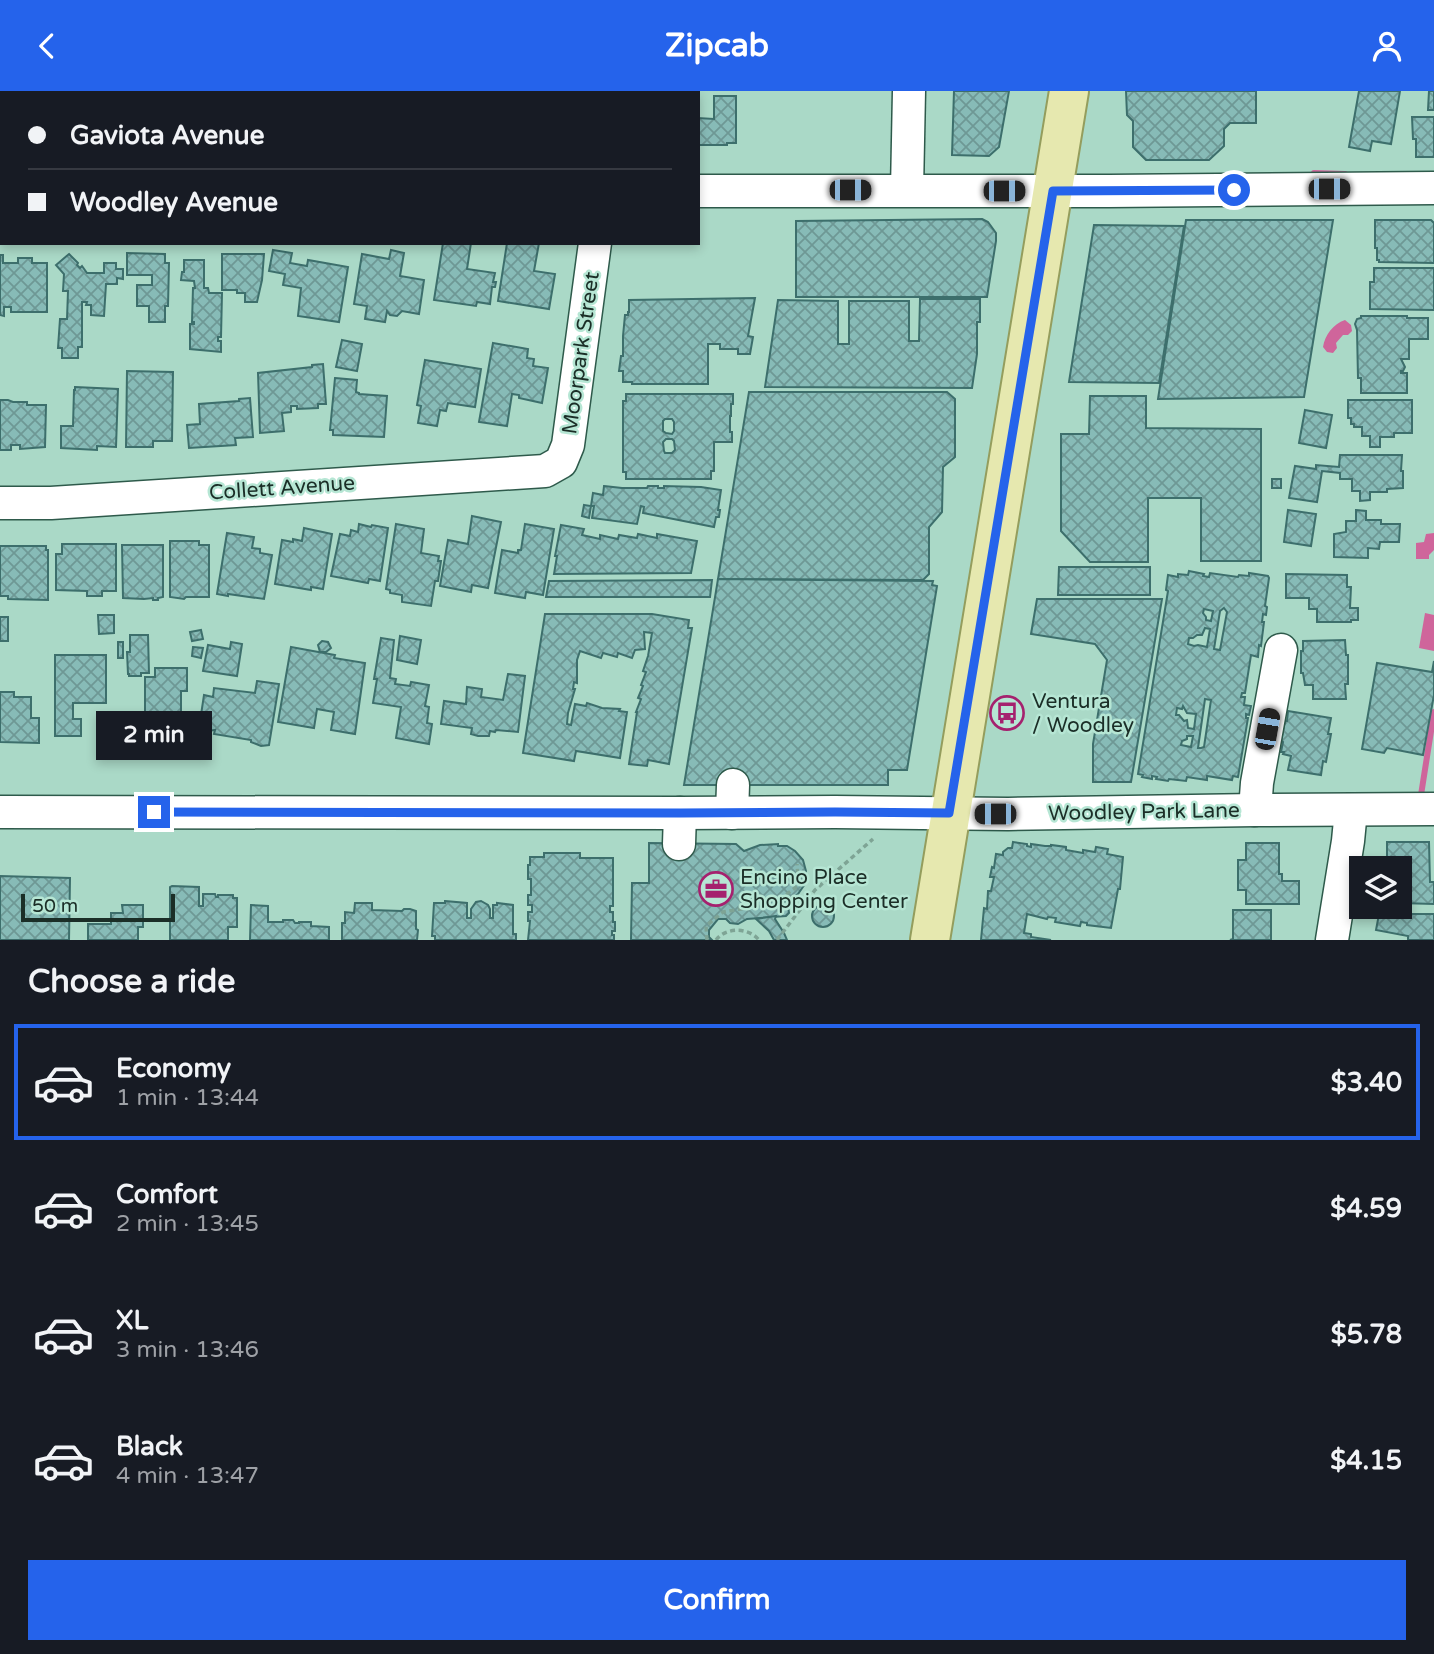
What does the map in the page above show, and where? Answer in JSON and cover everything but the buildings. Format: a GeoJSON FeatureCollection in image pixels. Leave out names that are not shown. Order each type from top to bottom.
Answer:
{"type":"FeatureCollection","features":[{"type":"Feature","properties":{"kind":"main road"},"geometry":{"type":"LineString","coordinates":[[929,940],[1069,91]]}},
{"type":"Feature","properties":{"kind":"street"},"geometry":{"type":"LineString","coordinates":[[907,190],[909,91]]}},
{"type":"Feature","properties":{"kind":"street"},"geometry":{"type":"LineString","coordinates":[[700,191],[1434,188]]}},
{"type":"Feature","properties":{"kind":"street","name":"Moorpark Street"},"geometry":{"type":"LineString","coordinates":[[561,462],[568,445],[595,245]]}},
{"type":"Feature","properties":{"kind":"street","name":"Collett Avenue"},"geometry":{"type":"LineString","coordinates":[[0,503],[51,503],[545,471],[561,462]]}},
{"type":"Feature","properties":{"kind":"street","name":"Woodley Park Lane"},"geometry":{"type":"LineString","coordinates":[[1255,810],[1257,783],[1281,650]]}},
{"type":"Feature","properties":{"kind":"street","name":"Woodley Park Lane"},"geometry":{"type":"LineString","coordinates":[[0,812],[679,829],[733,799],[835,812],[1434,809]]}},
{"type":"Feature","properties":{"kind":"street"},"geometry":{"type":"LineString","coordinates":[[1332,940],[1351,810]]}},
{"type":"Feature","properties":{"kind":"path"},"geometry":{"type":"LineString","coordinates":[[777,940],[815,890],[873,839]]}},
{"type":"Feature","properties":{"kind":"path"},"geometry":{"type":"LineString","coordinates":[[708,940],[706,926],[723,912],[783,897],[795,888],[798,878],[797,864]]}},
{"type":"Feature","properties":{"kind":"path"},"geometry":{"type":"LineString","coordinates":[[716,940],[721,934],[739,929],[756,935],[759,940]]}},
{"type":"Feature","properties":{"kind":"shaded area"},"geometry":{"type":"Polygon","coordinates":[[[1345,320],[1351,325],[1352,331],[1343,335],[1336,343],[1337,348],[1333,353],[1327,352],[1323,347],[1328,334],[1333,327],[1345,320]]]}},
{"type":"Feature","properties":{"kind":"shaded area"},"geometry":{"type":"Polygon","coordinates":[[[1434,533],[1434,550],[1429,559],[1416,559],[1416,543],[1424,542],[1426,534],[1434,533]]]}},
{"type":"Feature","properties":{"kind":"shaded area"},"geometry":{"type":"Polygon","coordinates":[[[1425,613],[1434,615],[1434,651],[1419,648],[1425,613]]]}},
{"type":"Feature","properties":{"kind":"waterway"},"geometry":{"type":"LineString","coordinates":[[1314,173],[1345,174]]}},
{"type":"Feature","properties":{"kind":"waterway"},"geometry":{"type":"LineString","coordinates":[[1425,797],[1421,795],[1434,712]]}},
{"type":"Feature","properties":{"kind":"place","name":"Ventura / Woodley"},"geometry":{"type":"Point","coordinates":[1007,713]}},
{"type":"Feature","properties":{"kind":"place","name":"Encino Place Shopping Center"},"geometry":{"type":"Point","coordinates":[716,889]}},
{"type":"Feature","properties":{"kind":"route"},"geometry":{"type":"LineString","coordinates":[[154,812],[949,813],[1053,191],[1234,190]]}}]}
